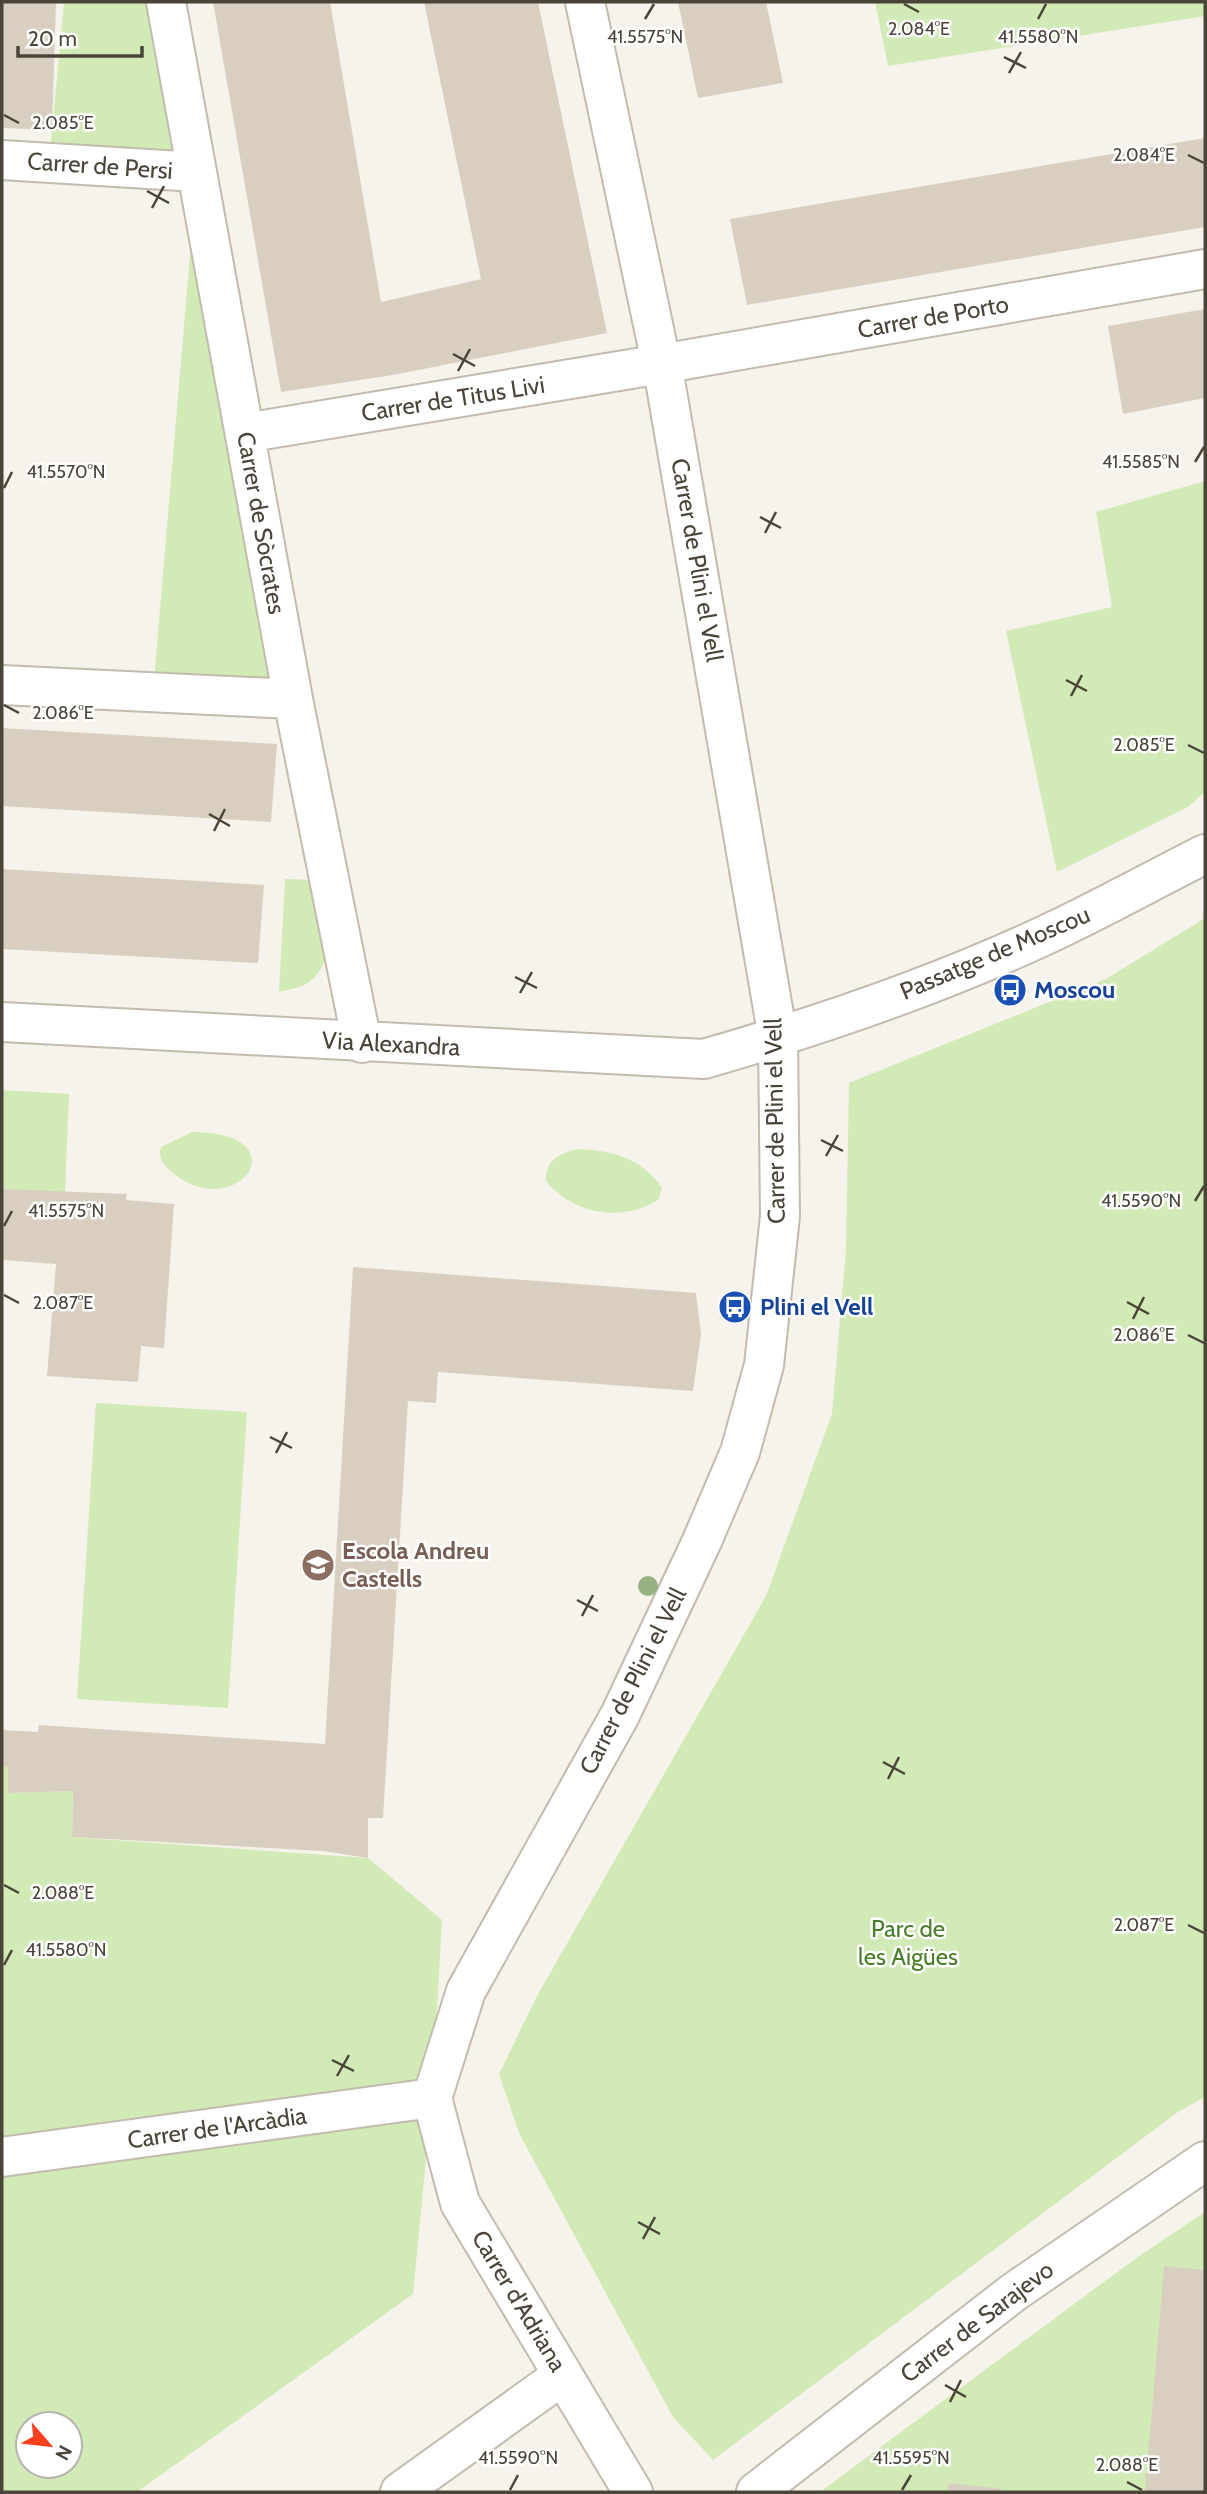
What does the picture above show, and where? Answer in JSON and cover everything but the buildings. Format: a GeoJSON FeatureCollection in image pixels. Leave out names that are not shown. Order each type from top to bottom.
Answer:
{"type":"FeatureCollection","features":[{"type":"Feature","properties":{"kind":"street","name":"Carrer de Sòcrates"},"geometry":{"type":"LineString","coordinates":[[166,2],[293,699],[362,1043]]}},
{"type":"Feature","properties":{"kind":"street","name":"Carrer de Plini el Vell"},"geometry":{"type":"LineString","coordinates":[[432,2098],[466,1991],[620,1715],[702,1541],[740,1452],[764,1365],[780,1216],[778,1038],[730,750],[660,364],[585,2]]}},
{"type":"Feature","properties":{"kind":"street","name":"Carrer de Persi"},"geometry":{"type":"LineString","coordinates":[[2,160],[197,172]]}},
{"type":"Feature","properties":{"kind":"street","name":"Carrer de Porto"},"geometry":{"type":"LineString","coordinates":[[660,364],[1205,269]]}},
{"type":"Feature","properties":{"kind":"street","name":"Carrer de Titus Livi"},"geometry":{"type":"LineString","coordinates":[[245,433],[660,364]]}},
{"type":"Feature","properties":{"kind":"street"},"geometry":{"type":"LineString","coordinates":[[2,685],[293,699]]}},
{"type":"Feature","properties":{"kind":"street","name":"Passatge de Moscou"},"geometry":{"type":"LineString","coordinates":[[778,1038],[918,988],[1053,932],[1205,854]]}},
{"type":"Feature","properties":{"kind":"street","name":"Via Alexandra"},"geometry":{"type":"LineString","coordinates":[[2,1023],[704,1059],[778,1038]]}},
{"type":"Feature","properties":{"kind":"street","name":"Carrer de l'Arcàdia"},"geometry":{"type":"LineString","coordinates":[[2,2157],[432,2098]]}},
{"type":"Feature","properties":{"kind":"street","name":"Carrer d'Adriana"},"geometry":{"type":"LineString","coordinates":[[432,2098],[460,2203],[633,2492]]}},
{"type":"Feature","properties":{"kind":"street","name":"Carrer de Sarajevo"},"geometry":{"type":"LineString","coordinates":[[756,2492],[1014,2292],[1205,2161]]}},
{"type":"Feature","properties":{"kind":"street"},"geometry":{"type":"LineString","coordinates":[[400,2492],[563,2375]]}},
{"type":"Feature","properties":{"kind":"green space"},"geometry":{"type":"Polygon","coordinates":[[[64,2],[166,2],[197,172],[49,163],[64,2]]]}},
{"type":"Feature","properties":{"kind":"green space"},"geometry":{"type":"Polygon","coordinates":[[[875,2],[1205,2],[1205,16],[888,66],[875,2]]]}},
{"type":"Feature","properties":{"kind":"green space"},"geometry":{"type":"Polygon","coordinates":[[[197,172],[293,699],[153,692],[197,172]]]}},
{"type":"Feature","properties":{"kind":"green space"},"geometry":{"type":"Polygon","coordinates":[[[1205,481],[1205,792],[1188,807],[1057,872],[1006,631],[1112,607],[1096,512],[1205,481]]]}},
{"type":"Feature","properties":{"kind":"green space"},"geometry":{"type":"Polygon","coordinates":[[[285,879],[319,880],[328,921],[328,936],[323,964],[316,975],[306,984],[279,992],[285,879]]]}},
{"type":"Feature","properties":{"kind":"green space","name":"Parc de les Aigües"},"geometry":{"type":"Polygon","coordinates":[[[1205,918],[1205,2097],[1178,2112],[713,2460],[673,2417],[519,2133],[499,2074],[537,1996],[766,1596],[832,1414],[846,1249],[849,1083],[1106,979],[1205,918]]]}},
{"type":"Feature","properties":{"kind":"green space"},"geometry":{"type":"Polygon","coordinates":[[[2,1090],[69,1094],[65,1193],[2,1189],[2,1090]]]}},
{"type":"Feature","properties":{"kind":"green space"},"geometry":{"type":"Polygon","coordinates":[[[192,1132],[225,1136],[245,1146],[252,1158],[249,1172],[237,1183],[220,1189],[198,1187],[174,1174],[163,1162],[161,1147],[192,1132]]]}},
{"type":"Feature","properties":{"kind":"green space"},"geometry":{"type":"Polygon","coordinates":[[[577,1149],[613,1154],[645,1169],[662,1188],[658,1200],[644,1207],[613,1213],[598,1212],[570,1201],[546,1181],[546,1174],[554,1159],[577,1149]]]}},
{"type":"Feature","properties":{"kind":"green space"},"geometry":{"type":"Polygon","coordinates":[[[96,1403],[247,1412],[228,1708],[77,1699],[96,1403]]]}},
{"type":"Feature","properties":{"kind":"green space"},"geometry":{"type":"Polygon","coordinates":[[[2,1766],[8,1767],[9,1793],[73,1791],[72,1837],[368,1858],[442,1920],[432,2098],[413,2294],[137,2492],[2,2492],[2,1766]]]}},
{"type":"Feature","properties":{"kind":"green space"},"geometry":{"type":"Polygon","coordinates":[[[1205,2212],[1205,2492],[820,2492],[1135,2259],[1205,2212]]]}},
{"type":"Feature","properties":{"kind":"place","name":"Moscou"},"geometry":{"type":"Point","coordinates":[1010,990]}},
{"type":"Feature","properties":{"kind":"place","name":"Plini el Vell"},"geometry":{"type":"Point","coordinates":[735,1307]}},
{"type":"Feature","properties":{"kind":"place","name":"Escola Andreu Castells"},"geometry":{"type":"Point","coordinates":[318,1565]}}]}
